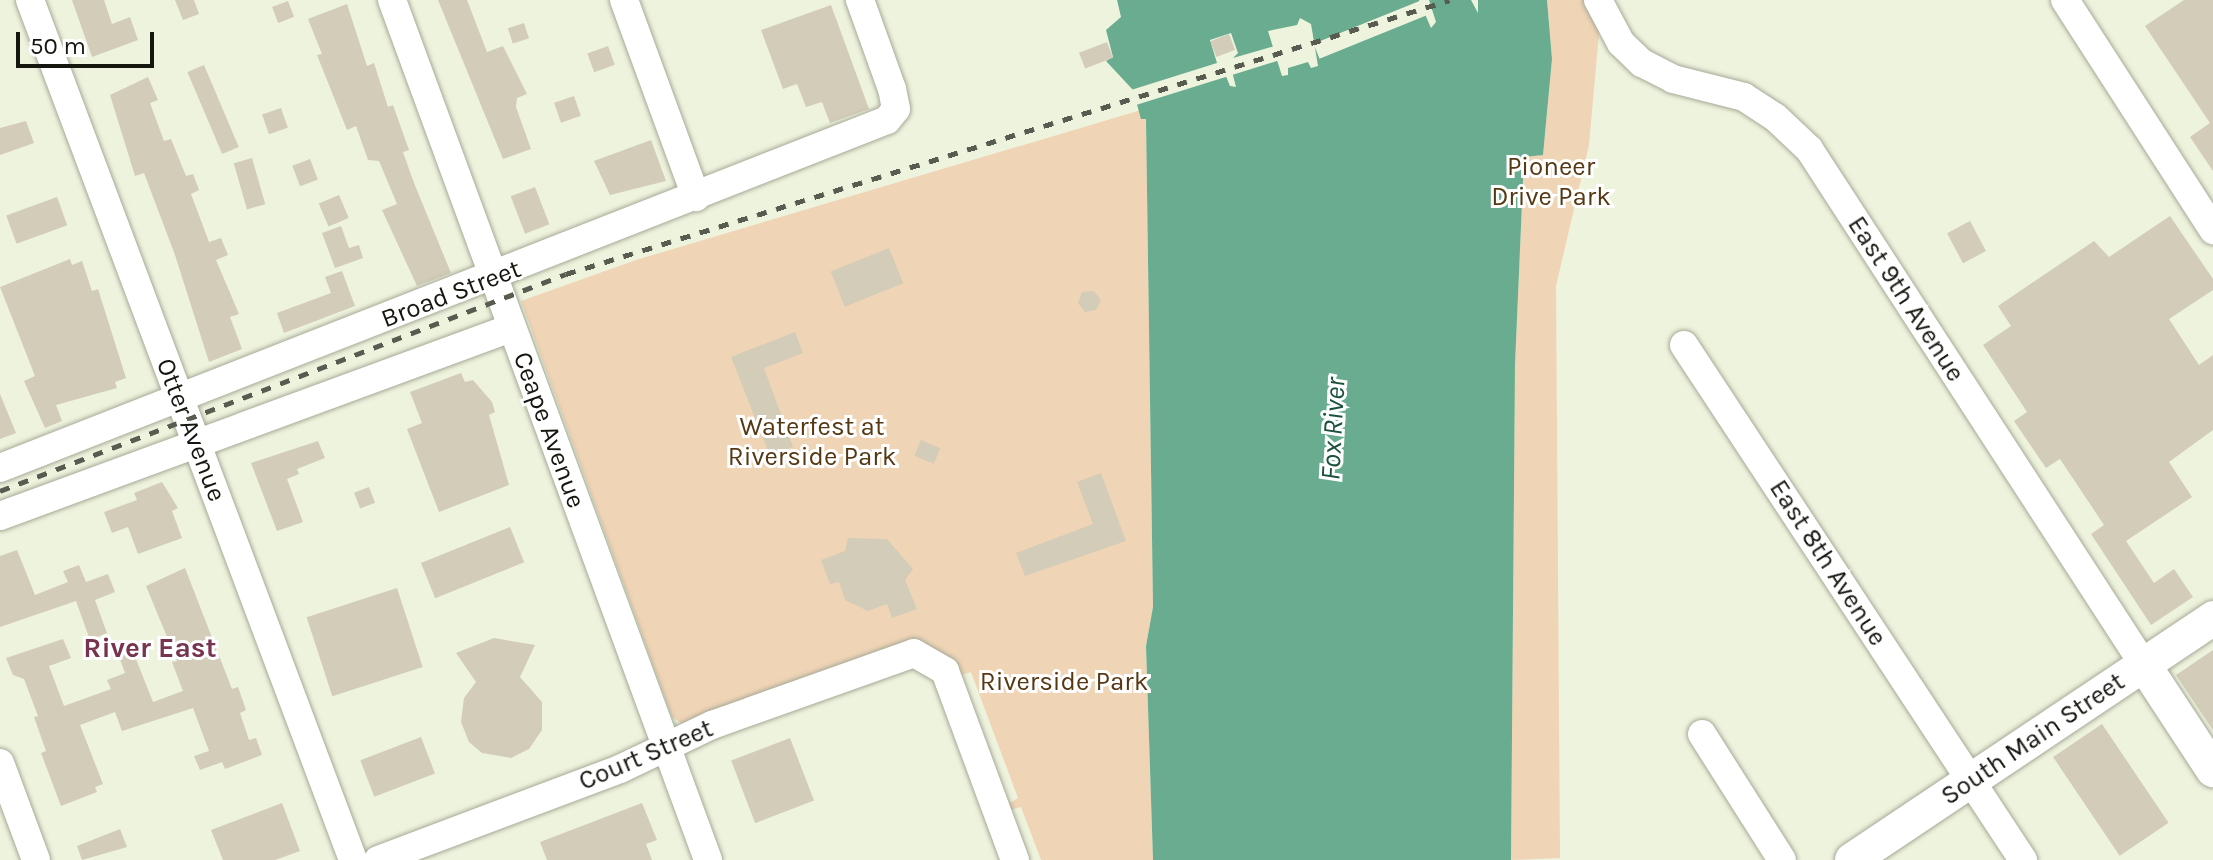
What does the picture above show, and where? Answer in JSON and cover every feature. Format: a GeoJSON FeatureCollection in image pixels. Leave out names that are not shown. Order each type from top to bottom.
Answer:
{"type":"FeatureCollection","features":[{"type":"Feature","properties":{"kind":"main road","name":"South Main Street"},"geometry":{"type":"LineString","coordinates":[[1852,860],[2213,618]]}},
{"type":"Feature","properties":{"kind":"main road"},"geometry":{"type":"LineString","coordinates":[[2144,665],[2213,770]]}},
{"type":"Feature","properties":{"kind":"street","name":"Otter Avenue"},"geometry":{"type":"LineString","coordinates":[[30,0],[353,860]]}},
{"type":"Feature","properties":{"kind":"street","name":"Ceape Avenue"},"geometry":{"type":"LineString","coordinates":[[392,0],[708,860]]}},
{"type":"Feature","properties":{"kind":"street"},"geometry":{"type":"LineString","coordinates":[[624,0],[696,197]]}},
{"type":"Feature","properties":{"kind":"street","name":"Broad Street"},"geometry":{"type":"LineString","coordinates":[[0,468],[877,125],[896,109],[860,0]]}},
{"type":"Feature","properties":{"kind":"street"},"geometry":{"type":"LineString","coordinates":[[2065,0],[2213,230]]}},
{"type":"Feature","properties":{"kind":"street","name":"East 9th Avenue"},"geometry":{"type":"LineString","coordinates":[[1599,5],[1621,43],[1642,63],[1673,79],[1744,97],[1775,117],[1809,149],[2144,665]]}},
{"type":"Feature","properties":{"kind":"street","name":"Broad Street"},"geometry":{"type":"LineString","coordinates":[[0,516],[511,328]]}},
{"type":"Feature","properties":{"kind":"street","name":"East 8th Avenue"},"geometry":{"type":"LineString","coordinates":[[1684,345],[2023,860]]}},
{"type":"Feature","properties":{"kind":"street","name":"Court Street"},"geometry":{"type":"LineString","coordinates":[[378,860],[914,653],[945,671],[1015,860]]}},
{"type":"Feature","properties":{"kind":"street"},"geometry":{"type":"LineString","coordinates":[[1702,734],[1782,860]]}},
{"type":"Feature","properties":{"kind":"street"},"geometry":{"type":"LineString","coordinates":[[0,763],[36,860]]}},
{"type":"Feature","properties":{"kind":"green space","name":"Pioneer Drive Park"},"geometry":{"type":"Polygon","coordinates":[[[1547,0],[1594,0],[1601,10],[1589,145],[1556,286],[1560,858],[1511,860],[1515,365],[1524,156],[1543,155],[1552,59],[1547,0]]]}},
{"type":"Feature","properties":{"kind":"green space","name":"Waterfest at Riverside Park"},"geometry":{"type":"Polygon","coordinates":[[[1141,110],[1146,119],[1153,607],[1146,646],[1153,860],[1041,860],[1021,807],[1010,810],[1008,804],[1018,798],[971,672],[958,676],[942,654],[684,725],[672,717],[521,301],[636,260],[1141,110]]]}},
{"type":"Feature","properties":{"kind":"water","name":"Fox River"},"geometry":{"type":"Polygon","coordinates":[[[1117,0],[1419,0],[1431,28],[1436,22],[1429,0],[1471,0],[1478,13],[1478,0],[1547,0],[1552,59],[1543,155],[1524,157],[1515,365],[1511,860],[1153,860],[1146,646],[1153,607],[1146,119],[1141,119],[1133,90],[1106,61],[1113,57],[1106,30],[1121,17],[1117,0]],[[1300,18],[1297,25],[1268,31],[1282,76],[1288,75],[1288,68],[1308,62],[1311,68],[1318,66],[1311,24],[1300,18]],[[1211,40],[1230,86],[1236,87],[1228,56],[1238,53],[1211,40]]]}},
{"type":"Feature","properties":{"kind":"pier"},"geometry":{"type":"Polygon","coordinates":[[[1422,0],[1428,15],[1320,59],[1314,44],[1422,0]]]}},
{"type":"Feature","properties":{"kind":"pier"},"geometry":{"type":"Polygon","coordinates":[[[1231,33],[1238,53],[1233,58],[1275,46],[1280,60],[1136,105],[1131,90],[1217,63],[1210,40],[1231,33]]]}},
{"type":"Feature","properties":{"kind":"building"},"geometry":{"type":"Polygon","coordinates":[[[72,0],[104,0],[112,24],[130,17],[138,40],[92,57],[72,0]]]}},
{"type":"Feature","properties":{"kind":"building"},"geometry":{"type":"Polygon","coordinates":[[[175,0],[194,0],[199,14],[183,20],[175,0]]]}},
{"type":"Feature","properties":{"kind":"building"},"geometry":{"type":"Polygon","coordinates":[[[438,0],[467,0],[487,52],[503,46],[527,94],[517,98],[516,107],[531,149],[503,159],[438,0]]]}},
{"type":"Feature","properties":{"kind":"building"},"geometry":{"type":"Polygon","coordinates":[[[2184,0],[2213,0],[2213,171],[2190,137],[2210,123],[2145,26],[2184,0]]]}},
{"type":"Feature","properties":{"kind":"building"},"geometry":{"type":"Polygon","coordinates":[[[288,1],[294,17],[278,23],[272,7],[288,1]]]}},
{"type":"Feature","properties":{"kind":"building"},"geometry":{"type":"Polygon","coordinates":[[[347,4],[367,66],[374,63],[388,107],[393,105],[409,150],[403,152],[451,273],[417,286],[382,210],[397,204],[379,161],[368,160],[356,126],[347,130],[317,55],[322,54],[308,19],[347,4]]]}},
{"type":"Feature","properties":{"kind":"building"},"geometry":{"type":"Polygon","coordinates":[[[831,5],[869,109],[830,123],[822,102],[806,107],[797,84],[783,89],[761,30],[831,5]]]}},
{"type":"Feature","properties":{"kind":"building"},"geometry":{"type":"Polygon","coordinates":[[[524,23],[529,38],[513,43],[508,28],[524,23]]]}},
{"type":"Feature","properties":{"kind":"building"},"geometry":{"type":"Polygon","coordinates":[[[1229,34],[1235,50],[1216,57],[1210,41],[1229,34]]]}},
{"type":"Feature","properties":{"kind":"building"},"geometry":{"type":"Polygon","coordinates":[[[1107,42],[1113,58],[1085,69],[1079,53],[1107,42]]]}},
{"type":"Feature","properties":{"kind":"building"},"geometry":{"type":"Polygon","coordinates":[[[608,46],[615,65],[594,72],[587,54],[608,46]]]}},
{"type":"Feature","properties":{"kind":"building"},"geometry":{"type":"Polygon","coordinates":[[[204,65],[239,147],[222,154],[187,72],[204,65]]]}},
{"type":"Feature","properties":{"kind":"building"},"geometry":{"type":"Polygon","coordinates":[[[148,77],[158,100],[150,103],[164,141],[171,139],[186,176],[193,174],[199,190],[191,194],[209,242],[221,238],[228,255],[216,260],[239,314],[230,317],[242,349],[209,362],[175,255],[144,173],[135,176],[110,95],[148,77]]]}},
{"type":"Feature","properties":{"kind":"building"},"geometry":{"type":"Polygon","coordinates":[[[574,96],[581,116],[561,123],[554,103],[574,96]]]}},
{"type":"Feature","properties":{"kind":"building"},"geometry":{"type":"Polygon","coordinates":[[[281,108],[288,128],[269,134],[262,115],[281,108]]]}},
{"type":"Feature","properties":{"kind":"building"},"geometry":{"type":"Polygon","coordinates":[[[26,121],[34,143],[0,155],[0,128],[26,121]]]}},
{"type":"Feature","properties":{"kind":"building"},"geometry":{"type":"Polygon","coordinates":[[[651,140],[666,181],[610,195],[594,161],[651,140]]]}},
{"type":"Feature","properties":{"kind":"building"},"geometry":{"type":"Polygon","coordinates":[[[252,158],[265,204],[247,209],[234,163],[252,158]]]}},
{"type":"Feature","properties":{"kind":"building"},"geometry":{"type":"Polygon","coordinates":[[[310,159],[318,180],[300,186],[292,166],[310,159]]]}},
{"type":"Feature","properties":{"kind":"building"},"geometry":{"type":"Polygon","coordinates":[[[535,187],[549,224],[525,234],[511,196],[535,187]]]}},
{"type":"Feature","properties":{"kind":"building"},"geometry":{"type":"Polygon","coordinates":[[[339,195],[349,218],[329,227],[319,204],[339,195]]]}},
{"type":"Feature","properties":{"kind":"building"},"geometry":{"type":"Polygon","coordinates":[[[57,197],[67,225],[17,244],[6,215],[57,197]]]}},
{"type":"Feature","properties":{"kind":"building"},"geometry":{"type":"Polygon","coordinates":[[[2170,216],[2213,279],[2213,290],[2169,319],[2199,365],[2213,355],[2213,430],[2169,462],[2192,497],[2126,541],[2154,583],[2174,569],[2193,597],[2151,625],[2091,534],[2104,525],[2060,459],[2046,468],[2014,421],[2027,412],[1983,345],[2011,326],[1998,306],[2094,241],[2109,257],[2170,216]]]}},
{"type":"Feature","properties":{"kind":"building"},"geometry":{"type":"Polygon","coordinates":[[[1970,221],[1986,251],[1963,263],[1947,233],[1970,221]]]}},
{"type":"Feature","properties":{"kind":"building"},"geometry":{"type":"Polygon","coordinates":[[[341,226],[349,248],[359,245],[363,258],[335,268],[322,233],[341,226]]]}},
{"type":"Feature","properties":{"kind":"building"},"geometry":{"type":"Polygon","coordinates":[[[889,248],[903,283],[845,307],[831,272],[889,248]]]}},
{"type":"Feature","properties":{"kind":"building"},"geometry":{"type":"Polygon","coordinates":[[[70,259],[72,265],[82,261],[92,291],[98,289],[126,378],[115,382],[117,388],[56,405],[62,421],[45,428],[24,381],[35,376],[0,287],[70,259]]]}},
{"type":"Feature","properties":{"kind":"building"},"geometry":{"type":"Polygon","coordinates":[[[342,271],[355,306],[284,333],[277,313],[331,293],[325,277],[342,271]]]}},
{"type":"Feature","properties":{"kind":"building"},"geometry":{"type":"Polygon","coordinates":[[[1094,291],[1101,300],[1096,310],[1085,312],[1078,303],[1082,292],[1094,291]]]}},
{"type":"Feature","properties":{"kind":"building"},"geometry":{"type":"Polygon","coordinates":[[[795,332],[803,353],[764,368],[793,447],[770,456],[731,357],[795,332]]]}},
{"type":"Feature","properties":{"kind":"building"},"geometry":{"type":"Polygon","coordinates":[[[461,373],[465,382],[473,380],[492,402],[495,412],[489,415],[509,485],[439,512],[407,429],[422,423],[410,392],[461,373]]]}},
{"type":"Feature","properties":{"kind":"building"},"geometry":{"type":"Polygon","coordinates":[[[0,394],[16,433],[0,439],[0,394]]]}},
{"type":"Feature","properties":{"kind":"building"},"geometry":{"type":"Polygon","coordinates":[[[921,440],[940,448],[934,464],[914,456],[921,440]]]}},
{"type":"Feature","properties":{"kind":"building"},"geometry":{"type":"Polygon","coordinates":[[[318,441],[325,458],[297,469],[299,474],[287,479],[303,522],[277,531],[251,463],[318,441]]]}},
{"type":"Feature","properties":{"kind":"building"},"geometry":{"type":"Polygon","coordinates":[[[1101,473],[1126,541],[1025,576],[1016,553],[1093,524],[1077,482],[1101,473]]]}},
{"type":"Feature","properties":{"kind":"building"},"geometry":{"type":"Polygon","coordinates":[[[162,482],[178,508],[172,511],[182,538],[138,554],[128,527],[112,533],[104,512],[137,500],[134,493],[162,482]]]}},
{"type":"Feature","properties":{"kind":"building"},"geometry":{"type":"Polygon","coordinates":[[[369,487],[375,503],[360,509],[354,493],[369,487]]]}},
{"type":"Feature","properties":{"kind":"building"},"geometry":{"type":"Polygon","coordinates":[[[510,527],[524,562],[435,598],[421,563],[510,527]]]}},
{"type":"Feature","properties":{"kind":"building"},"geometry":{"type":"Polygon","coordinates":[[[848,538],[887,539],[913,569],[905,580],[917,609],[892,618],[887,604],[868,611],[845,600],[839,582],[830,584],[821,560],[845,551],[848,538]]]}},
{"type":"Feature","properties":{"kind":"building"},"geometry":{"type":"Polygon","coordinates":[[[17,550],[35,595],[68,582],[63,571],[79,565],[86,582],[108,574],[115,592],[95,600],[107,633],[90,640],[76,601],[0,627],[0,556],[17,550]]]}},
{"type":"Feature","properties":{"kind":"building"},"geometry":{"type":"Polygon","coordinates":[[[185,568],[232,689],[238,687],[246,710],[240,713],[249,740],[256,738],[262,755],[225,769],[222,762],[200,770],[194,756],[209,751],[193,708],[122,731],[115,712],[80,725],[103,784],[95,787],[97,792],[61,806],[41,753],[46,751],[34,717],[38,716],[24,679],[13,675],[6,658],[63,639],[71,658],[49,666],[64,706],[111,689],[107,680],[125,673],[118,654],[132,649],[153,702],[183,691],[172,662],[177,661],[146,586],[185,568]]]}},
{"type":"Feature","properties":{"kind":"building"},"geometry":{"type":"Polygon","coordinates":[[[397,588],[423,667],[332,696],[307,617],[397,588]]]}},
{"type":"Feature","properties":{"kind":"building"},"geometry":{"type":"Polygon","coordinates":[[[494,638],[535,645],[520,677],[542,702],[542,730],[529,749],[511,758],[482,753],[469,742],[461,722],[464,698],[476,682],[456,653],[494,638]]]}},
{"type":"Feature","properties":{"kind":"building"},"geometry":{"type":"Polygon","coordinates":[[[2213,650],[2213,730],[2176,675],[2213,650]]]}},
{"type":"Feature","properties":{"kind":"building"},"geometry":{"type":"Polygon","coordinates":[[[2102,724],[2169,823],[2120,856],[2053,757],[2102,724]]]}},
{"type":"Feature","properties":{"kind":"building"},"geometry":{"type":"Polygon","coordinates":[[[421,737],[435,773],[374,797],[360,760],[421,737]]]}},
{"type":"Feature","properties":{"kind":"building"},"geometry":{"type":"Polygon","coordinates":[[[790,738],[814,801],[755,823],[731,761],[790,738]]]}},
{"type":"Feature","properties":{"kind":"building"},"geometry":{"type":"Polygon","coordinates":[[[282,803],[300,851],[275,860],[223,860],[211,830],[282,803]]]}},
{"type":"Feature","properties":{"kind":"building"},"geometry":{"type":"Polygon","coordinates":[[[642,803],[657,840],[646,844],[652,860],[547,860],[540,842],[642,803]]]}},
{"type":"Feature","properties":{"kind":"building"},"geometry":{"type":"Polygon","coordinates":[[[120,829],[127,847],[82,860],[77,846],[120,829]]]}},
{"type":"Feature","properties":{"kind":"railway"},"geometry":{"type":"LineString","coordinates":[[0,491],[566,274],[1450,0]]}},
{"type":"Feature","properties":{"kind":"district","name":"River East"},"geometry":{"type":"Point","coordinates":[150,648]}},
{"type":"Feature","properties":{"kind":"park label","name":"Riverside Park"},"geometry":{"type":"Point","coordinates":[1064,682]}}]}
